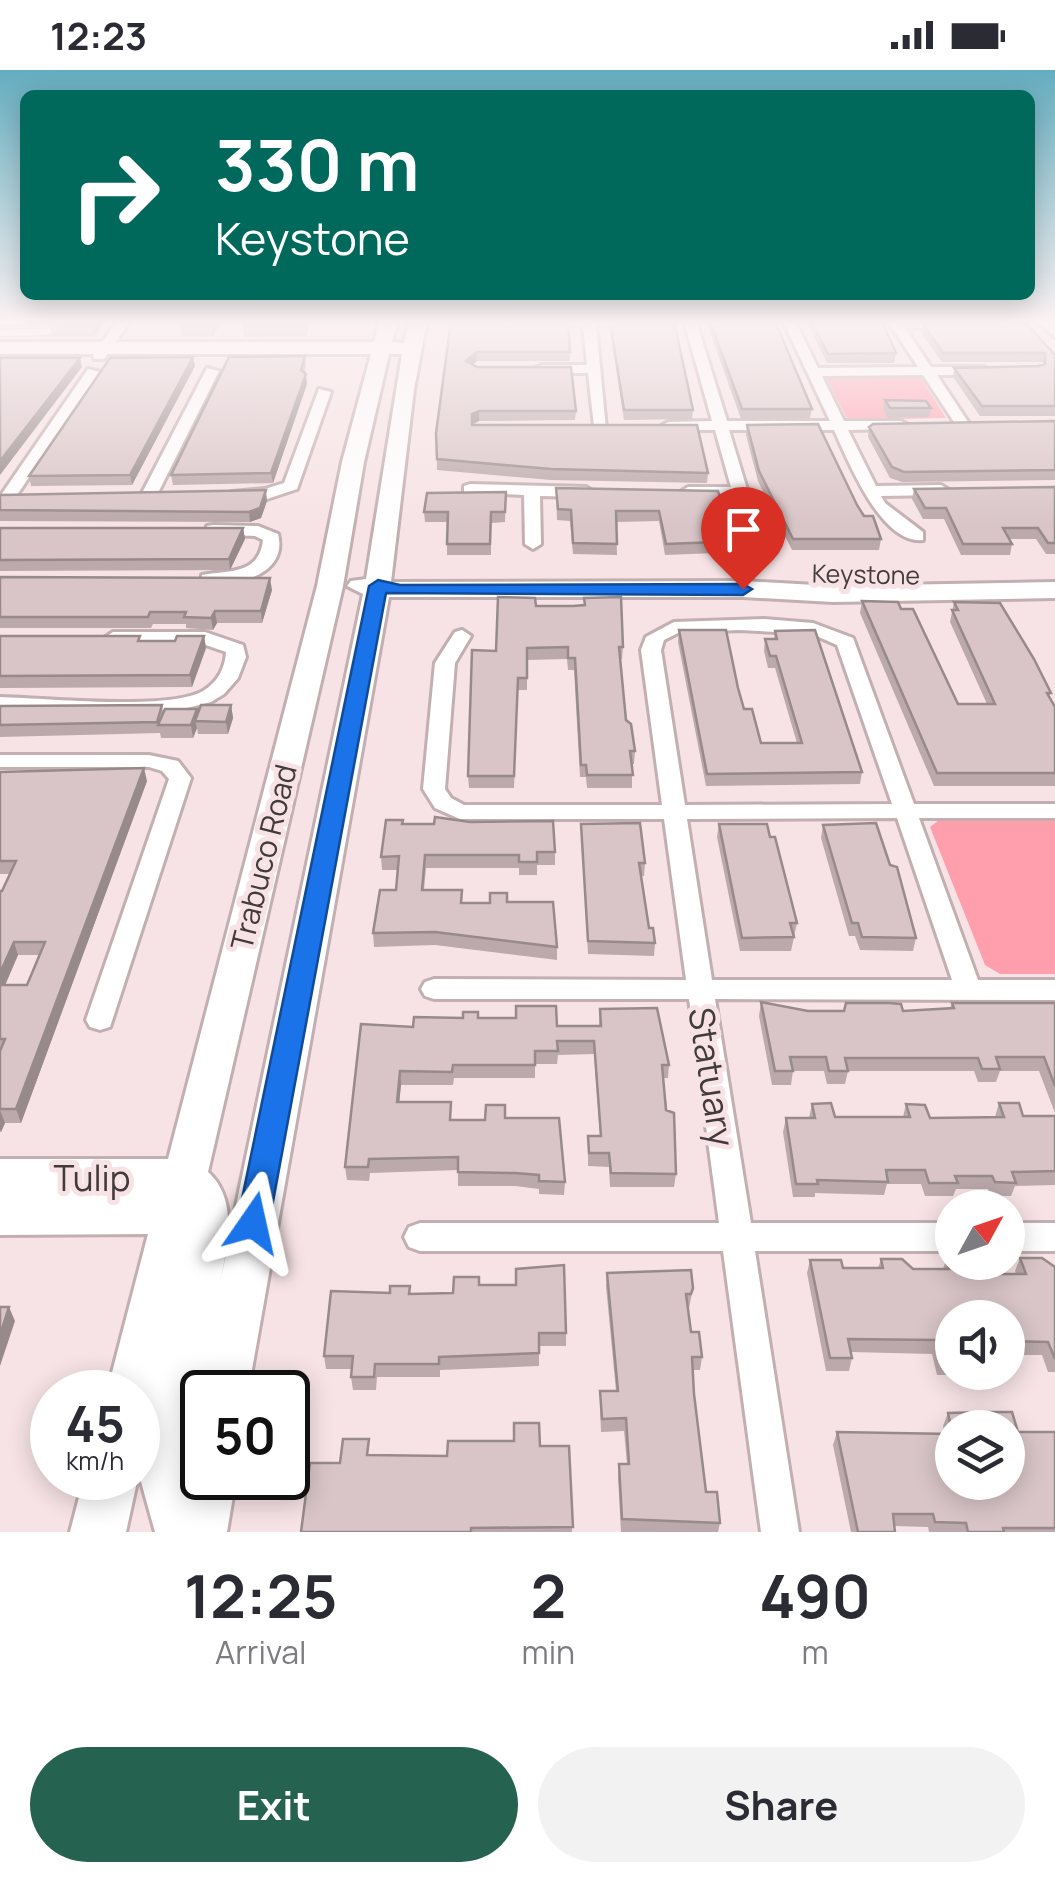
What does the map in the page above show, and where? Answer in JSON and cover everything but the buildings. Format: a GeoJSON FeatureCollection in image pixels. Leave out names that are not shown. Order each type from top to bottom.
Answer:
{"type":"FeatureCollection","features":[{"type":"Feature","properties":{"kind":"main road","name":"Trabuco Road"},"geometry":{"type":"LineString","coordinates":[[137,1370],[330,586],[371,389]]}},
{"type":"Feature","properties":{"kind":"main road","name":"Trabuco Road"},"geometry":{"type":"LineString","coordinates":[[227,1370],[378,586],[406,389]]}},
{"type":"Feature","properties":{"kind":"main road","name":"Keystone"},"geometry":{"type":"LineString","coordinates":[[378,586],[401,579],[757,577],[817,572],[1055,575]]}},
{"type":"Feature","properties":{"kind":"main road","name":"Keystone"},"geometry":{"type":"LineString","coordinates":[[330,586],[378,586],[400,591],[743,589],[833,594],[1055,590]]}},
{"type":"Feature","properties":{"kind":"main road","name":"Tulip"},"geometry":{"type":"LineString","coordinates":[[0,1178],[180,1196]]}},
{"type":"Feature","properties":{"kind":"main road"},"geometry":{"type":"LineString","coordinates":[[180,1196],[200,1192],[207,1230],[166,1436],[167,1478],[183,1532]]}},
{"type":"Feature","properties":{"kind":"main road","name":"Tulip"},"geometry":{"type":"LineString","coordinates":[[0,1215],[180,1196]]}},
{"type":"Feature","properties":{"kind":"main road"},"geometry":{"type":"LineString","coordinates":[[98,1532],[106,1500]]}},
{"type":"Feature","properties":{"kind":"main road"},"geometry":{"type":"LineString","coordinates":[[199,1532],[205,1500]]}},
{"type":"Feature","properties":{"kind":"street"},"geometry":{"type":"LineString","coordinates":[[5,495],[78,389]]}},
{"type":"Feature","properties":{"kind":"street"},"geometry":{"type":"LineString","coordinates":[[129,495],[158,495],[204,389]]}},
{"type":"Feature","properties":{"kind":"street"},"geometry":{"type":"LineString","coordinates":[[596,389],[601,426]]}},
{"type":"Feature","properties":{"kind":"street"},"geometry":{"type":"LineString","coordinates":[[710,389],[754,538]]}},
{"type":"Feature","properties":{"kind":"street"},"geometry":{"type":"LineString","coordinates":[[821,389],[869,490],[887,516],[918,536]]}},
{"type":"Feature","properties":{"kind":"street"},"geometry":{"type":"LineString","coordinates":[[939,389],[962,425]]}},
{"type":"Feature","properties":{"kind":"street"},"geometry":{"type":"LineString","coordinates":[[220,494],[268,494],[290,486],[324,392]]}},
{"type":"Feature","properties":{"kind":"street"},"geometry":{"type":"LineString","coordinates":[[641,426],[927,425]]}},
{"type":"Feature","properties":{"kind":"street"},"geometry":{"type":"LineString","coordinates":[[945,425],[981,425]]}},
{"type":"Feature","properties":{"kind":"street"},"geometry":{"type":"LineString","coordinates":[[582,426],[621,426]]}},
{"type":"Feature","properties":{"kind":"street"},"geometry":{"type":"LineString","coordinates":[[470,488],[608,492]]}},
{"type":"Feature","properties":{"kind":"street"},"geometry":{"type":"LineString","coordinates":[[869,490],[962,490]]}},
{"type":"Feature","properties":{"kind":"street"},"geometry":{"type":"LineString","coordinates":[[532,492],[533,544]]}},
{"type":"Feature","properties":{"kind":"street"},"geometry":{"type":"LineString","coordinates":[[665,492],[740,492]]}},
{"type":"Feature","properties":{"kind":"street"},"geometry":{"type":"LineString","coordinates":[[5,495],[29,495]]}},
{"type":"Feature","properties":{"kind":"street"},"geometry":{"type":"LineString","coordinates":[[188,530],[258,531],[272,538],[269,554],[248,575],[194,579]]}},
{"type":"Feature","properties":{"kind":"street","name":"Statuary"},"geometry":{"type":"LineString","coordinates":[[780,1532],[651,650],[655,637],[667,630],[808,627],[840,637],[908,812]]}},
{"type":"Feature","properties":{"kind":"street"},"geometry":{"type":"LineString","coordinates":[[462,636],[446,663],[434,789],[443,804],[460,812],[1055,811]]}},
{"type":"Feature","properties":{"kind":"street"},"geometry":{"type":"LineString","coordinates":[[0,704],[188,702],[219,690],[232,669],[236,649],[220,640],[93,638]]}},
{"type":"Feature","properties":{"kind":"street"},"geometry":{"type":"LineString","coordinates":[[0,761],[149,761],[170,766],[180,778],[100,1020]]}},
{"type":"Feature","properties":{"kind":"street"},"geometry":{"type":"LineString","coordinates":[[908,812],[969,992]]}},
{"type":"Feature","properties":{"kind":"street"},"geometry":{"type":"LineString","coordinates":[[434,989],[1055,990]]}},
{"type":"Feature","properties":{"kind":"street"},"geometry":{"type":"LineString","coordinates":[[420,1237],[935,1237]]}},
{"type":"Feature","properties":{"kind":"street"},"geometry":{"type":"LineString","coordinates":[[1025,1237],[1055,1237]]}},
{"type":"Feature","properties":{"kind":"shaded area"},"geometry":{"type":"Polygon","coordinates":[[[832,389],[928,389],[946,418],[854,420],[846,417],[832,389]]]}},
{"type":"Feature","properties":{"kind":"shaded area"},"geometry":{"type":"Polygon","coordinates":[[[939,820],[1055,820],[1055,974],[1000,974],[985,965],[930,827],[939,820]]]}},
{"type":"Feature","properties":{"kind":"route"},"geometry":{"type":"LineString","coordinates":[[253,1223],[378,586],[400,591],[743,589]]}}]}
